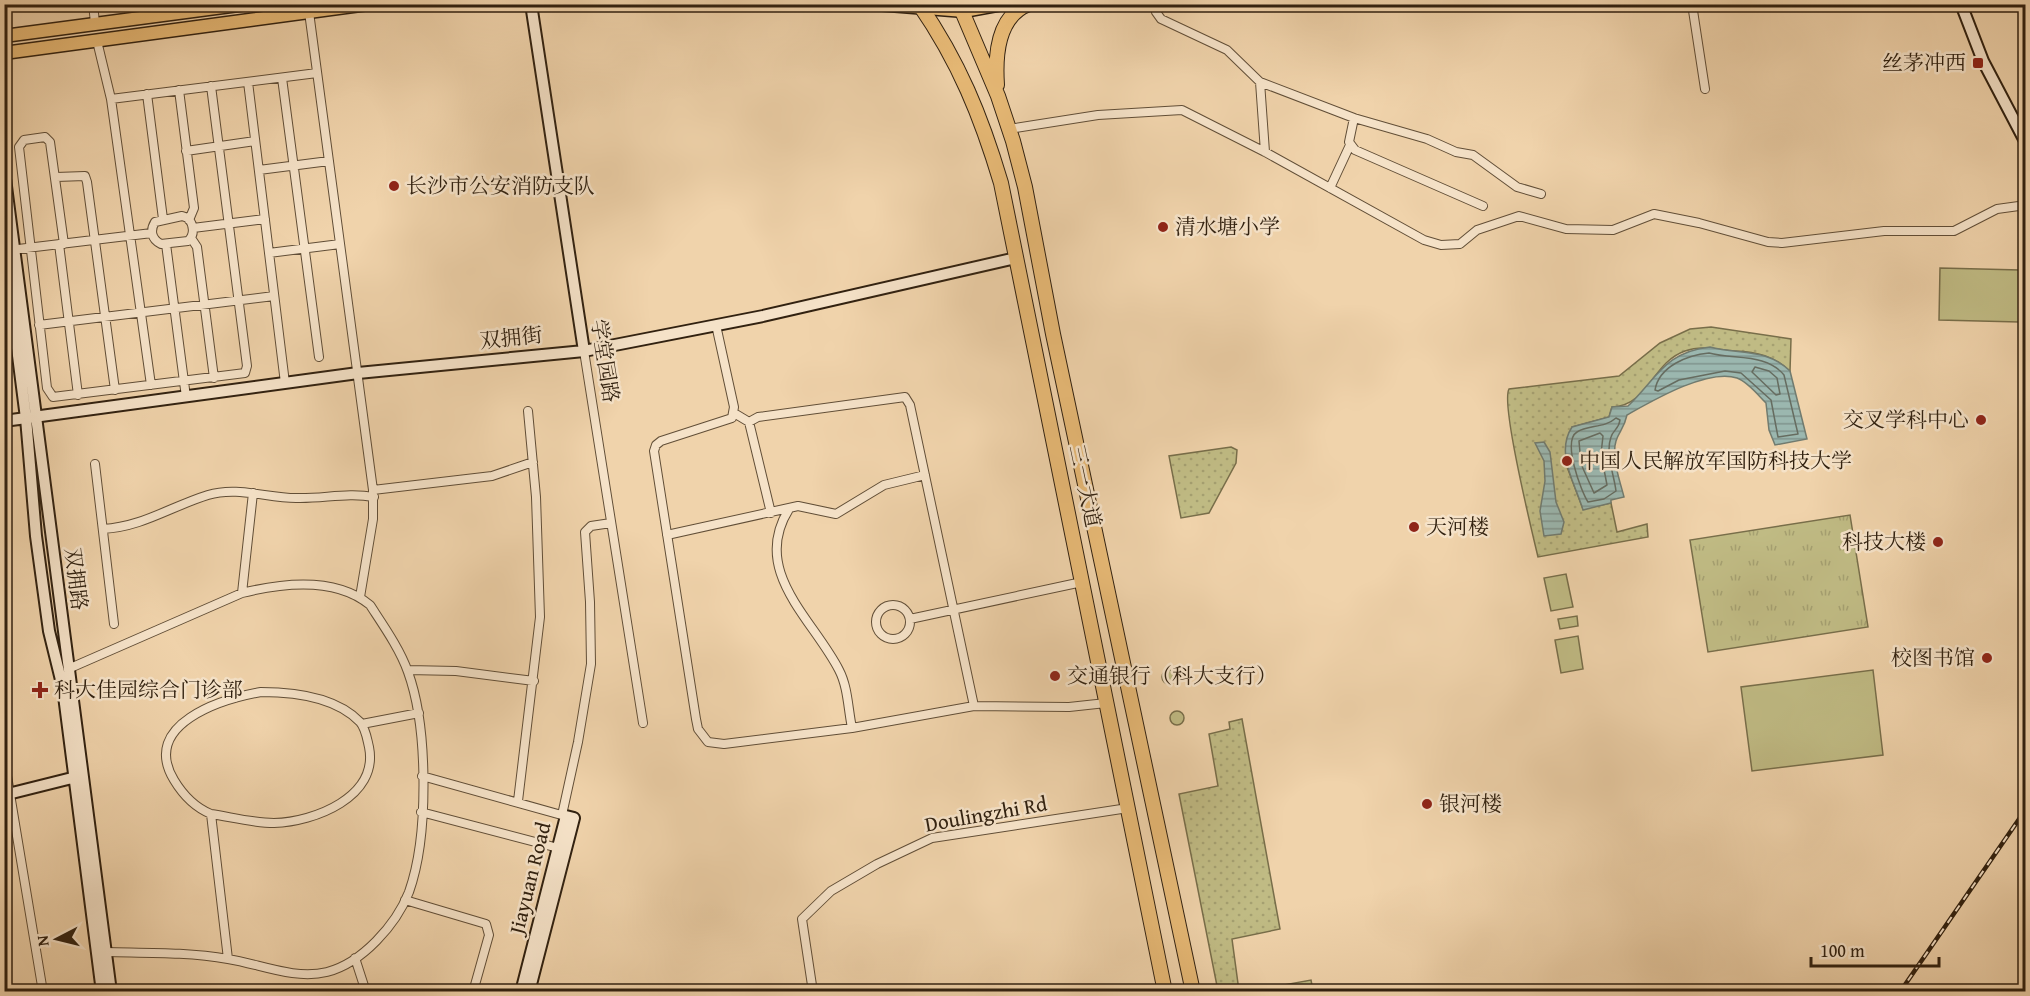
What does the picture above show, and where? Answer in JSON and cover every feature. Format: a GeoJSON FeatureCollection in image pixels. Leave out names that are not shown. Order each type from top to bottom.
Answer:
{"type":"FeatureCollection","features":[{"type":"Feature","properties":{"kind":"highway"},"geometry":{"type":"LineString","coordinates":[[998,96],[996,76],[1000,35],[1010,18],[1029,4]]}},
{"type":"Feature","properties":{"kind":"highway","name":"三一大道"},"geometry":{"type":"LineString","coordinates":[[921,7],[966,82],[984,126],[1001,183],[1165,992]]}},
{"type":"Feature","properties":{"kind":"highway","name":"三一大道"},"geometry":{"type":"LineString","coordinates":[[962,8],[998,96],[1025,187],[1053,334],[1193,992]]}},
{"type":"Feature","properties":{"kind":"main road"},"geometry":{"type":"LineString","coordinates":[[4,36],[246,4]]}},
{"type":"Feature","properties":{"kind":"main road"},"geometry":{"type":"LineString","coordinates":[[4,53],[368,4]]}},
{"type":"Feature","properties":{"kind":"main road"},"geometry":{"type":"LineString","coordinates":[[876,4],[962,8],[1002,4]]}},
{"type":"Feature","properties":{"kind":"street"},"geometry":{"type":"LineString","coordinates":[[93,4],[95,23]]}},
{"type":"Feature","properties":{"kind":"street","name":"学堂园路"},"geometry":{"type":"LineString","coordinates":[[531,4],[644,723]]}},
{"type":"Feature","properties":{"kind":"street"},"geometry":{"type":"LineString","coordinates":[[1154,4],[1161,19],[1227,50],[1260,82],[1354,118],[1427,139],[1456,152],[1473,155],[1517,187],[1541,194]]}},
{"type":"Feature","properties":{"kind":"street"},"geometry":{"type":"LineString","coordinates":[[1692,4],[1705,88]]}},
{"type":"Feature","properties":{"kind":"street"},"geometry":{"type":"LineString","coordinates":[[1960,4],[1983,62],[2025,143]]}},
{"type":"Feature","properties":{"kind":"street"},"geometry":{"type":"LineString","coordinates":[[1965,4],[1988,61],[2025,133]]}},
{"type":"Feature","properties":{"kind":"street"},"geometry":{"type":"LineString","coordinates":[[309,12],[373,494],[360,597]]}},
{"type":"Feature","properties":{"kind":"street"},"geometry":{"type":"LineString","coordinates":[[97,41],[111,99],[151,385]]}},
{"type":"Feature","properties":{"kind":"street"},"geometry":{"type":"LineString","coordinates":[[111,99],[317,73]]}},
{"type":"Feature","properties":{"kind":"street"},"geometry":{"type":"LineString","coordinates":[[282,78],[318,357]]}},
{"type":"Feature","properties":{"kind":"street"},"geometry":{"type":"LineString","coordinates":[[248,82],[285,383]]}},
{"type":"Feature","properties":{"kind":"street"},"geometry":{"type":"LineString","coordinates":[[1260,82],[1265,152]]}},
{"type":"Feature","properties":{"kind":"street"},"geometry":{"type":"LineString","coordinates":[[78,395],[68,321],[52,145],[48,138],[21,141],[19,147],[29,248],[48,392],[53,397],[78,395],[240,375],[247,370],[211,86]]}},
{"type":"Feature","properties":{"kind":"street"},"geometry":{"type":"LineString","coordinates":[[179,90],[194,208],[189,220]]}},
{"type":"Feature","properties":{"kind":"street"},"geometry":{"type":"LineString","coordinates":[[147,94],[163,219]]}},
{"type":"Feature","properties":{"kind":"street"},"geometry":{"type":"LineString","coordinates":[[1009,129],[1098,115],[1182,110],[1265,152],[1424,240],[1441,245],[1460,244],[1477,230],[1519,216],[1566,229],[1613,230],[1654,214],[1699,223],[1768,242],[1782,243],[1884,231],[1954,231],[1997,209],[2025,205]]}},
{"type":"Feature","properties":{"kind":"street"},"geometry":{"type":"LineString","coordinates":[[1330,188],[1350,145],[1349,138],[1354,118]]}},
{"type":"Feature","properties":{"kind":"street"},"geometry":{"type":"LineString","coordinates":[[186,151],[255,141]]}},
{"type":"Feature","properties":{"kind":"street"},"geometry":{"type":"LineString","coordinates":[[1350,145],[1483,206]]}},
{"type":"Feature","properties":{"kind":"street"},"geometry":{"type":"LineString","coordinates":[[259,170],[329,161]]}},
{"type":"Feature","properties":{"kind":"street","name":"双拥路"},"geometry":{"type":"LineString","coordinates":[[4,171],[8,249],[36,536],[49,631],[63,688],[79,776],[111,992]]}},
{"type":"Feature","properties":{"kind":"street"},"geometry":{"type":"LineString","coordinates":[[56,177],[85,176],[115,390]]}},
{"type":"Feature","properties":{"kind":"street"},"geometry":{"type":"LineString","coordinates":[[191,238],[166,244],[158,243],[152,233],[154,223],[182,216],[189,220],[193,228],[191,238],[197,247],[214,378]]}},
{"type":"Feature","properties":{"kind":"street"},"geometry":{"type":"LineString","coordinates":[[193,228],[265,219]]}},
{"type":"Feature","properties":{"kind":"street"},"geometry":{"type":"LineString","coordinates":[[8,249],[152,233]]}},
{"type":"Feature","properties":{"kind":"street"},"geometry":{"type":"LineString","coordinates":[[166,244],[186,397]]}},
{"type":"Feature","properties":{"kind":"street"},"geometry":{"type":"LineString","coordinates":[[269,253],[340,244]]}},
{"type":"Feature","properties":{"kind":"street","name":"双拥路"},"geometry":{"type":"LineString","coordinates":[[8,249],[38,417],[68,669],[102,992]]}},
{"type":"Feature","properties":{"kind":"street","name":"双拥街"},"geometry":{"type":"LineString","coordinates":[[4,421],[358,373],[584,351],[716,325],[1016,258]]}},
{"type":"Feature","properties":{"kind":"street"},"geometry":{"type":"LineString","coordinates":[[39,325],[274,296]]}},
{"type":"Feature","properties":{"kind":"street"},"geometry":{"type":"LineString","coordinates":[[716,325],[734,413],[749,422],[771,513]]}},
{"type":"Feature","properties":{"kind":"street"},"geometry":{"type":"LineString","coordinates":[[749,422],[758,417],[905,397],[910,405],[974,706]]}},
{"type":"Feature","properties":{"kind":"street"},"geometry":{"type":"LineString","coordinates":[[518,801],[540,617],[533,462],[528,411]]}},
{"type":"Feature","properties":{"kind":"street"},"geometry":{"type":"LineString","coordinates":[[734,413],[728,421],[661,441],[656,445],[656,465],[696,719],[704,737],[713,745],[852,728],[974,706],[1069,707],[1106,703]]}},
{"type":"Feature","properties":{"kind":"street"},"geometry":{"type":"LineString","coordinates":[[103,529],[130,526],[210,494],[253,493],[291,498],[353,493],[373,494],[492,476],[533,462]]}},
{"type":"Feature","properties":{"kind":"street"},"geometry":{"type":"LineString","coordinates":[[95,464],[114,624]]}},
{"type":"Feature","properties":{"kind":"street"},"geometry":{"type":"LineString","coordinates":[[667,535],[804,505],[830,515],[836,514],[884,485],[925,475]]}},
{"type":"Feature","properties":{"kind":"street"},"geometry":{"type":"LineString","coordinates":[[242,593],[253,493]]}},
{"type":"Feature","properties":{"kind":"street"},"geometry":{"type":"LineString","coordinates":[[789,509],[780,522],[778,532],[782,579],[793,602],[838,668],[852,728]]}},
{"type":"Feature","properties":{"kind":"street"},"geometry":{"type":"LineString","coordinates":[[422,776],[564,815],[591,664],[590,602],[585,532],[591,526],[611,523]]}},
{"type":"Feature","properties":{"kind":"street"},"geometry":{"type":"LineString","coordinates":[[910,619],[1082,582]]}},
{"type":"Feature","properties":{"kind":"street"},"geometry":{"type":"LineString","coordinates":[[68,669],[242,593],[298,584],[336,589],[360,597],[379,618],[408,670],[419,713],[423,744],[421,812],[415,868],[405,900],[389,926],[355,958],[340,968],[309,974],[228,959],[176,953],[106,952]]}},
{"type":"Feature","properties":{"kind":"street"},"geometry":{"type":"LineString","coordinates":[[888,606],[899,606],[910,619],[905,635],[895,640],[884,638],[876,629],[876,617],[888,606]]}},
{"type":"Feature","properties":{"kind":"street"},"geometry":{"type":"LineString","coordinates":[[408,670],[456,671],[534,681]]}},
{"type":"Feature","properties":{"kind":"street"},"geometry":{"type":"LineString","coordinates":[[4,686],[4,703]]}},
{"type":"Feature","properties":{"kind":"street"},"geometry":{"type":"LineString","coordinates":[[282,692],[326,702],[345,711],[362,724],[371,756],[368,774],[360,788],[350,797],[316,814],[283,822],[260,822],[211,814],[201,810],[182,793],[166,761],[168,744],[174,731],[187,719],[204,709],[243,695],[282,692]]}},
{"type":"Feature","properties":{"kind":"street"},"geometry":{"type":"LineString","coordinates":[[362,724],[419,713]]}},
{"type":"Feature","properties":{"kind":"street"},"geometry":{"type":"LineString","coordinates":[[4,758],[7,795],[43,992]]}},
{"type":"Feature","properties":{"kind":"street"},"geometry":{"type":"LineString","coordinates":[[7,795],[79,776]]}},
{"type":"Feature","properties":{"kind":"street","name":"Doulingzhi Rd"},"geometry":{"type":"LineString","coordinates":[[813,992],[802,919],[831,891],[877,864],[932,838],[1128,808]]}},
{"type":"Feature","properties":{"kind":"street"},"geometry":{"type":"LineString","coordinates":[[421,812],[561,849]]}},
{"type":"Feature","properties":{"kind":"street"},"geometry":{"type":"LineString","coordinates":[[211,814],[228,959]]}},
{"type":"Feature","properties":{"kind":"street","name":"Jiayuan Road"},"geometry":{"type":"LineString","coordinates":[[521,992],[561,849],[574,818],[564,815]]}},
{"type":"Feature","properties":{"kind":"street","name":"Jiayuan Road"},"geometry":{"type":"LineString","coordinates":[[529,992],[561,849]]}},
{"type":"Feature","properties":{"kind":"street"},"geometry":{"type":"LineString","coordinates":[[405,900],[486,924],[489,935],[473,992]]}},
{"type":"Feature","properties":{"kind":"street"},"geometry":{"type":"LineString","coordinates":[[355,958],[366,992]]}},
{"type":"Feature","properties":{"kind":"green space"},"geometry":{"type":"Polygon","coordinates":[[[1940,268],[2020,270],[2019,322],[1939,320],[1940,268]]]}},
{"type":"Feature","properties":{"kind":"green space"},"geometry":{"type":"Polygon","coordinates":[[[1711,327],[1791,339],[1790,371],[1771,358],[1758,354],[1710,348],[1691,349],[1674,357],[1665,365],[1635,399],[1625,405],[1612,407],[1609,417],[1572,427],[1567,467],[1583,509],[1611,503],[1617,532],[1647,524],[1648,537],[1538,557],[1513,442],[1509,418],[1509,389],[1619,376],[1660,343],[1690,329],[1711,327]]]}},
{"type":"Feature","properties":{"kind":"green space"},"geometry":{"type":"Polygon","coordinates":[[[1231,447],[1237,450],[1236,463],[1209,513],[1181,518],[1169,456],[1231,447]]]}},
{"type":"Feature","properties":{"kind":"green space"},"geometry":{"type":"Polygon","coordinates":[[[1850,515],[1868,627],[1708,652],[1690,540],[1850,515]]]}},
{"type":"Feature","properties":{"kind":"green space"},"geometry":{"type":"Polygon","coordinates":[[[1566,574],[1573,607],[1551,611],[1544,578],[1566,574]]]}},
{"type":"Feature","properties":{"kind":"green space"},"geometry":{"type":"Polygon","coordinates":[[[1577,616],[1578,626],[1560,629],[1558,619],[1577,616]]]}},
{"type":"Feature","properties":{"kind":"green space"},"geometry":{"type":"Polygon","coordinates":[[[1578,636],[1583,669],[1561,673],[1555,640],[1578,636]]]}},
{"type":"Feature","properties":{"kind":"green space"},"geometry":{"type":"Polygon","coordinates":[[[1169,670],[1174,672],[1176,677],[1174,682],[1169,684],[1164,682],[1162,677],[1164,672],[1169,670]]]}},
{"type":"Feature","properties":{"kind":"green space"},"geometry":{"type":"Polygon","coordinates":[[[1873,670],[1883,755],[1752,771],[1741,687],[1873,670]]]}},
{"type":"Feature","properties":{"kind":"green space"},"geometry":{"type":"Polygon","coordinates":[[[1177,711],[1182,713],[1184,718],[1182,723],[1177,725],[1172,723],[1170,718],[1172,713],[1177,711]]]}},
{"type":"Feature","properties":{"kind":"green space"},"geometry":{"type":"Polygon","coordinates":[[[1242,719],[1280,929],[1232,939],[1239,991],[1218,991],[1179,794],[1218,786],[1209,734],[1230,729],[1229,722],[1242,719]]]}},
{"type":"Feature","properties":{"kind":"green space"},"geometry":{"type":"Polygon","coordinates":[[[1311,980],[1313,991],[1250,991],[1311,980]]]}},
{"type":"Feature","properties":{"kind":"water"},"geometry":{"type":"Polygon","coordinates":[[[1710,347],[1762,355],[1790,371],[1807,439],[1775,445],[1769,430],[1766,403],[1741,380],[1725,376],[1696,382],[1627,415],[1615,447],[1617,469],[1624,497],[1583,510],[1566,458],[1565,447],[1572,427],[1609,417],[1612,407],[1628,406],[1672,360],[1682,354],[1710,347]]]}},
{"type":"Feature","properties":{"kind":"water"},"geometry":{"type":"Polygon","coordinates":[[[1544,442],[1550,452],[1556,502],[1564,522],[1561,534],[1544,536],[1540,511],[1545,481],[1544,461],[1535,443],[1544,442]]]}},
{"type":"Feature","properties":{"kind":"railway"},"geometry":{"type":"LineString","coordinates":[[1900,992],[2026,809]]}},
{"type":"Feature","properties":{"kind":"place","name":"丝茅冲西"},"geometry":{"type":"Point","coordinates":[1978,63]}},
{"type":"Feature","properties":{"kind":"place","name":"长沙市公安消防支队"},"geometry":{"type":"Point","coordinates":[394,186]}},
{"type":"Feature","properties":{"kind":"place","name":"清水塘小学"},"geometry":{"type":"Point","coordinates":[1163,227]}},
{"type":"Feature","properties":{"kind":"place","name":"交叉学科中心"},"geometry":{"type":"Point","coordinates":[1981,420]}},
{"type":"Feature","properties":{"kind":"place","name":"中国人民解放军国防科技大学"},"geometry":{"type":"Point","coordinates":[1567,461]}},
{"type":"Feature","properties":{"kind":"place","name":"天河楼"},"geometry":{"type":"Point","coordinates":[1414,527]}},
{"type":"Feature","properties":{"kind":"place","name":"科技大楼"},"geometry":{"type":"Point","coordinates":[1938,542]}},
{"type":"Feature","properties":{"kind":"place","name":"校图书馆"},"geometry":{"type":"Point","coordinates":[1987,658]}},
{"type":"Feature","properties":{"kind":"place","name":"交通银行（科大支行）"},"geometry":{"type":"Point","coordinates":[1055,676]}},
{"type":"Feature","properties":{"kind":"place","name":"科大佳园综合门诊部"},"geometry":{"type":"Point","coordinates":[40,690]}},
{"type":"Feature","properties":{"kind":"place","name":"银河楼"},"geometry":{"type":"Point","coordinates":[1427,804]}}]}
